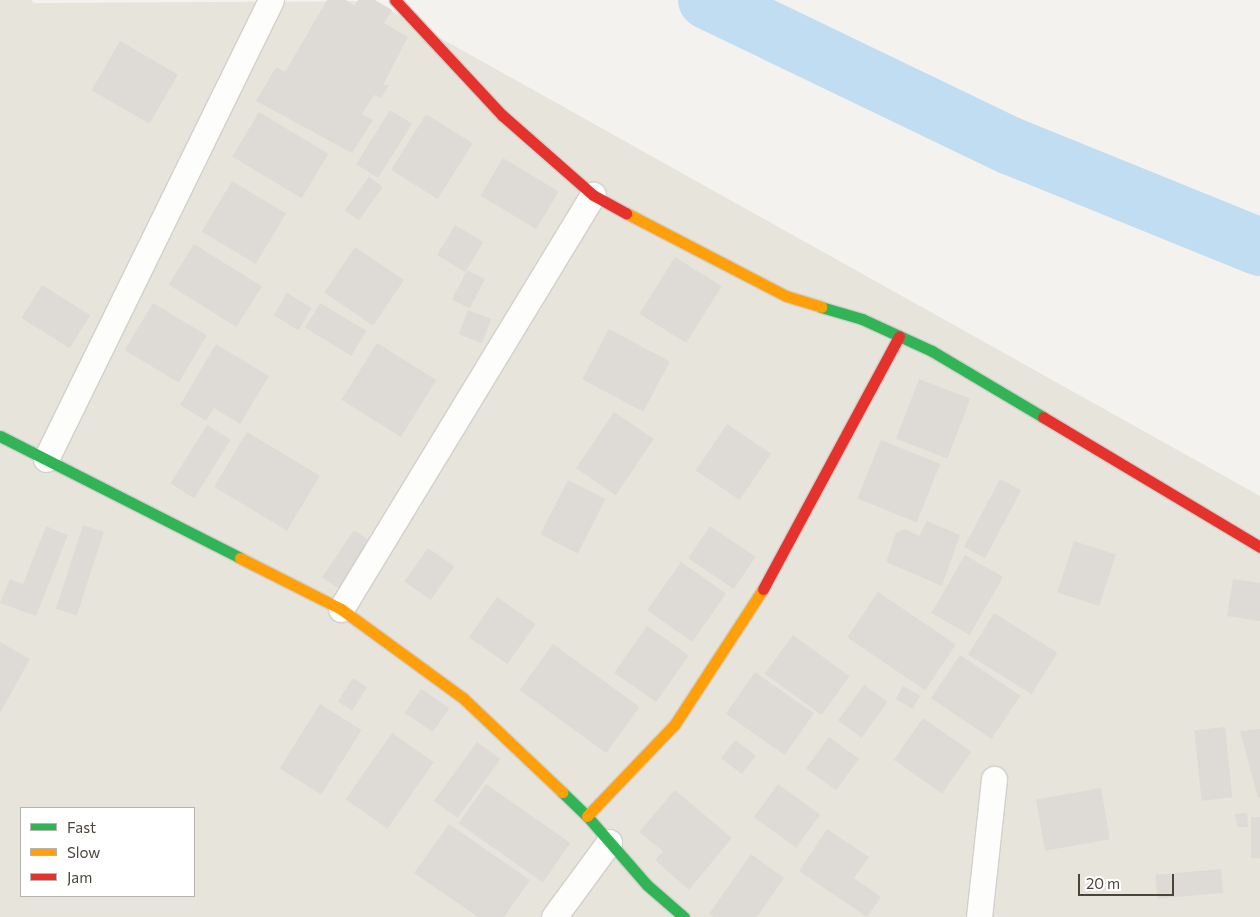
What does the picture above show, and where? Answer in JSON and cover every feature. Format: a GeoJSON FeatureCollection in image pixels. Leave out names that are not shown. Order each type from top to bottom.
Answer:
{"type":"FeatureCollection","features":[{"type":"Feature","properties":{"kind":"street"},"geometry":{"type":"LineString","coordinates":[[46,458],[271,0]]}},
{"type":"Feature","properties":{"kind":"street"},"geometry":{"type":"LineString","coordinates":[[395,0],[502,116],[593,195],[713,260],[786,296],[862,319],[932,352],[1260,547]]}},
{"type":"Feature","properties":{"kind":"street"},"geometry":{"type":"LineString","coordinates":[[341,609],[593,195]]}},
{"type":"Feature","properties":{"kind":"street"},"geometry":{"type":"LineString","coordinates":[[587,816],[676,724],[763,589],[899,336]]}},
{"type":"Feature","properties":{"kind":"street"},"geometry":{"type":"LineString","coordinates":[[0,436],[341,609],[463,698],[587,816],[647,885],[684,917]]}},
{"type":"Feature","properties":{"kind":"street"},"geometry":{"type":"LineString","coordinates":[[979,917],[994,779]]}},
{"type":"Feature","properties":{"kind":"street"},"geometry":{"type":"LineString","coordinates":[[554,917],[609,842]]}},
{"type":"Feature","properties":{"kind":"shaded area"},"geometry":{"type":"Polygon","coordinates":[[[0,0],[31,0],[34,3],[374,1],[1260,496],[1260,917],[0,917],[0,0]]]}},
{"type":"Feature","properties":{"kind":"building"},"geometry":{"type":"Polygon","coordinates":[[[327,0],[346,0],[355,6],[358,0],[375,0],[392,10],[384,23],[408,37],[383,85],[389,85],[381,98],[374,95],[362,114],[373,120],[352,153],[256,101],[276,67],[285,72],[327,0]]]}},
{"type":"Feature","properties":{"kind":"building"},"geometry":{"type":"Polygon","coordinates":[[[120,41],[178,74],[150,124],[92,90],[120,41]]]}},
{"type":"Feature","properties":{"kind":"building"},"geometry":{"type":"Polygon","coordinates":[[[390,110],[412,124],[378,178],[356,164],[390,110]]]}},
{"type":"Feature","properties":{"kind":"building"},"geometry":{"type":"Polygon","coordinates":[[[259,112],[328,154],[302,198],[232,157],[259,112]]]}},
{"type":"Feature","properties":{"kind":"building"},"geometry":{"type":"Polygon","coordinates":[[[426,114],[473,143],[438,199],[391,170],[426,114]]]}},
{"type":"Feature","properties":{"kind":"building"},"geometry":{"type":"Polygon","coordinates":[[[503,158],[559,191],[536,229],[480,196],[503,158]]]}},
{"type":"Feature","properties":{"kind":"building"},"geometry":{"type":"Polygon","coordinates":[[[369,177],[383,187],[359,220],[345,210],[369,177]]]}},
{"type":"Feature","properties":{"kind":"building"},"geometry":{"type":"Polygon","coordinates":[[[232,181],[286,213],[256,264],[202,232],[232,181]]]}},
{"type":"Feature","properties":{"kind":"building"},"geometry":{"type":"Polygon","coordinates":[[[455,225],[483,242],[465,272],[437,255],[455,225]]]}},
{"type":"Feature","properties":{"kind":"building"},"geometry":{"type":"Polygon","coordinates":[[[194,244],[262,286],[236,327],[169,285],[194,244]]]}},
{"type":"Feature","properties":{"kind":"building"},"geometry":{"type":"Polygon","coordinates":[[[355,247],[404,280],[373,326],[324,293],[355,247]]]}},
{"type":"Feature","properties":{"kind":"building"},"geometry":{"type":"Polygon","coordinates":[[[675,257],[722,286],[686,343],[639,314],[675,257]]]}},
{"type":"Feature","properties":{"kind":"building"},"geometry":{"type":"Polygon","coordinates":[[[467,270],[485,279],[470,308],[452,299],[467,270]]]}},
{"type":"Feature","properties":{"kind":"building"},"geometry":{"type":"Polygon","coordinates":[[[42,285],[90,315],[70,348],[21,318],[42,285]]]}},
{"type":"Feature","properties":{"kind":"building"},"geometry":{"type":"Polygon","coordinates":[[[287,293],[312,308],[298,330],[274,315],[287,293]]]}},
{"type":"Feature","properties":{"kind":"building"},"geometry":{"type":"Polygon","coordinates":[[[153,303],[207,335],[179,383],[125,350],[153,303]]]}},
{"type":"Feature","properties":{"kind":"building"},"geometry":{"type":"Polygon","coordinates":[[[320,303],[366,331],[351,356],[305,328],[320,303]]]}},
{"type":"Feature","properties":{"kind":"building"},"geometry":{"type":"Polygon","coordinates":[[[468,310],[491,319],[482,343],[459,334],[468,310]]]}},
{"type":"Feature","properties":{"kind":"building"},"geometry":{"type":"Polygon","coordinates":[[[609,329],[670,361],[643,412],[582,379],[609,329]]]}},
{"type":"Feature","properties":{"kind":"building"},"geometry":{"type":"Polygon","coordinates":[[[377,343],[436,380],[401,437],[341,400],[377,343]]]}},
{"type":"Feature","properties":{"kind":"building"},"geometry":{"type":"Polygon","coordinates":[[[216,344],[269,376],[240,424],[214,408],[206,421],[180,405],[216,344]]]}},
{"type":"Feature","properties":{"kind":"building"},"geometry":{"type":"Polygon","coordinates":[[[919,379],[970,399],[947,458],[896,439],[919,379]]]}},
{"type":"Feature","properties":{"kind":"building"},"geometry":{"type":"Polygon","coordinates":[[[614,412],[654,439],[616,495],[576,468],[614,412]]]}},
{"type":"Feature","properties":{"kind":"building"},"geometry":{"type":"Polygon","coordinates":[[[727,424],[771,454],[740,500],[696,470],[727,424]]]}},
{"type":"Feature","properties":{"kind":"building"},"geometry":{"type":"Polygon","coordinates":[[[207,425],[231,440],[194,498],[170,484],[207,425]]]}},
{"type":"Feature","properties":{"kind":"building"},"geometry":{"type":"Polygon","coordinates":[[[247,432],[320,476],[287,531],[214,487],[247,432]]]}},
{"type":"Feature","properties":{"kind":"building"},"geometry":{"type":"Polygon","coordinates":[[[881,440],[940,464],[917,522],[857,498],[881,440]]]}},
{"type":"Feature","properties":{"kind":"building"},"geometry":{"type":"Polygon","coordinates":[[[1000,479],[1021,490],[985,558],[964,547],[1000,479]]]}},
{"type":"Feature","properties":{"kind":"building"},"geometry":{"type":"Polygon","coordinates":[[[568,480],[605,499],[578,553],[540,534],[568,480]]]}},
{"type":"Feature","properties":{"kind":"building"},"geometry":{"type":"Polygon","coordinates":[[[927,521],[960,535],[942,586],[886,562],[896,533],[905,529],[919,536],[927,521]]]}},
{"type":"Feature","properties":{"kind":"building"},"geometry":{"type":"Polygon","coordinates":[[[83,525],[104,532],[77,615],[56,609],[83,525]]]}},
{"type":"Feature","properties":{"kind":"building"},"geometry":{"type":"Polygon","coordinates":[[[46,526],[68,535],[36,616],[0,603],[10,579],[23,584],[46,526]]]}},
{"type":"Feature","properties":{"kind":"building"},"geometry":{"type":"Polygon","coordinates":[[[710,526],[756,557],[734,589],[688,558],[710,526]]]}},
{"type":"Feature","properties":{"kind":"building"},"geometry":{"type":"Polygon","coordinates":[[[354,530],[372,542],[340,590],[322,577],[354,530]]]}},
{"type":"Feature","properties":{"kind":"building"},"geometry":{"type":"Polygon","coordinates":[[[1074,541],[1116,555],[1099,606],[1057,592],[1074,541]]]}},
{"type":"Feature","properties":{"kind":"building"},"geometry":{"type":"Polygon","coordinates":[[[428,548],[454,566],[431,600],[404,582],[428,548]]]}},
{"type":"Feature","properties":{"kind":"building"},"geometry":{"type":"Polygon","coordinates":[[[965,555],[1003,577],[970,635],[932,613],[965,555]]]}},
{"type":"Feature","properties":{"kind":"building"},"geometry":{"type":"Polygon","coordinates":[[[681,562],[726,594],[692,642],[647,610],[681,562]]]}},
{"type":"Feature","properties":{"kind":"building"},"geometry":{"type":"Polygon","coordinates":[[[1233,579],[1260,583],[1260,621],[1227,616],[1233,579]]]}},
{"type":"Feature","properties":{"kind":"building"},"geometry":{"type":"Polygon","coordinates":[[[878,592],[956,645],[925,690],[847,638],[878,592]]]}},
{"type":"Feature","properties":{"kind":"building"},"geometry":{"type":"Polygon","coordinates":[[[497,597],[536,624],[507,664],[469,637],[497,597]]]}},
{"type":"Feature","properties":{"kind":"building"},"geometry":{"type":"Polygon","coordinates":[[[994,613],[1058,653],[1032,694],[968,655],[994,613]]]}},
{"type":"Feature","properties":{"kind":"building"},"geometry":{"type":"Polygon","coordinates":[[[647,626],[689,655],[656,702],[614,673],[647,626]]]}},
{"type":"Feature","properties":{"kind":"building"},"geometry":{"type":"Polygon","coordinates":[[[793,635],[850,676],[821,715],[765,674],[793,635]]]}},
{"type":"Feature","properties":{"kind":"building"},"geometry":{"type":"Polygon","coordinates":[[[0,642],[30,659],[0,713],[0,642]]]}},
{"type":"Feature","properties":{"kind":"building"},"geometry":{"type":"Polygon","coordinates":[[[553,644],[640,707],[606,753],[519,690],[553,644]]]}},
{"type":"Feature","properties":{"kind":"building"},"geometry":{"type":"Polygon","coordinates":[[[960,655],[1021,696],[991,739],[931,698],[960,655]]]}},
{"type":"Feature","properties":{"kind":"building"},"geometry":{"type":"Polygon","coordinates":[[[755,672],[814,713],[785,755],[726,714],[755,672]]]}},
{"type":"Feature","properties":{"kind":"building"},"geometry":{"type":"Polygon","coordinates":[[[353,678],[367,687],[352,711],[338,701],[353,678]]]}},
{"type":"Feature","properties":{"kind":"building"},"geometry":{"type":"Polygon","coordinates":[[[864,685],[887,702],[862,738],[838,721],[864,685]]]}},
{"type":"Feature","properties":{"kind":"building"},"geometry":{"type":"Polygon","coordinates":[[[903,686],[920,696],[913,709],[896,699],[903,686]]]}},
{"type":"Feature","properties":{"kind":"building"},"geometry":{"type":"Polygon","coordinates":[[[421,689],[449,708],[433,732],[405,713],[421,689]]]}},
{"type":"Feature","properties":{"kind":"building"},"geometry":{"type":"Polygon","coordinates":[[[320,704],[362,730],[321,794],[280,768],[320,704]]]}},
{"type":"Feature","properties":{"kind":"building"},"geometry":{"type":"Polygon","coordinates":[[[923,718],[971,752],[942,794],[894,760],[923,718]]]}},
{"type":"Feature","properties":{"kind":"building"},"geometry":{"type":"Polygon","coordinates":[[[1225,727],[1232,798],[1202,801],[1194,730],[1225,727]]]}},
{"type":"Feature","properties":{"kind":"building"},"geometry":{"type":"Polygon","coordinates":[[[1260,729],[1260,797],[1258,798],[1240,731],[1260,729]]]}},
{"type":"Feature","properties":{"kind":"building"},"geometry":{"type":"Polygon","coordinates":[[[392,733],[434,762],[387,829],[346,799],[392,733]]]}},
{"type":"Feature","properties":{"kind":"building"},"geometry":{"type":"Polygon","coordinates":[[[829,737],[859,759],[836,790],[806,769],[829,737]]]}},
{"type":"Feature","properties":{"kind":"building"},"geometry":{"type":"Polygon","coordinates":[[[735,740],[756,756],[742,774],[721,758],[735,740]]]}},
{"type":"Feature","properties":{"kind":"building"},"geometry":{"type":"Polygon","coordinates":[[[477,742],[500,759],[458,818],[434,801],[477,742]]]}},
{"type":"Feature","properties":{"kind":"building"},"geometry":{"type":"Polygon","coordinates":[[[486,784],[570,843],[543,882],[458,823],[486,784]]]}},
{"type":"Feature","properties":{"kind":"building"},"geometry":{"type":"Polygon","coordinates":[[[778,784],[820,815],[796,848],[754,817],[778,784]]]}},
{"type":"Feature","properties":{"kind":"building"},"geometry":{"type":"Polygon","coordinates":[[[1101,788],[1110,839],[1045,851],[1036,799],[1101,788]]]}},
{"type":"Feature","properties":{"kind":"building"},"geometry":{"type":"Polygon","coordinates":[[[675,790],[732,838],[689,890],[655,860],[663,851],[639,832],[675,790]]]}},
{"type":"Feature","properties":{"kind":"building"},"geometry":{"type":"Polygon","coordinates":[[[1247,813],[1248,827],[1237,827],[1235,814],[1247,813]]]}},
{"type":"Feature","properties":{"kind":"building"},"geometry":{"type":"Polygon","coordinates":[[[1251,817],[1260,817],[1260,858],[1251,858],[1251,817]]]}},
{"type":"Feature","properties":{"kind":"building"},"geometry":{"type":"Polygon","coordinates":[[[449,824],[530,880],[504,917],[478,917],[414,873],[449,824]]]}},
{"type":"Feature","properties":{"kind":"building"},"geometry":{"type":"Polygon","coordinates":[[[827,829],[869,857],[854,878],[881,897],[867,917],[799,871],[827,829]]]}},
{"type":"Feature","properties":{"kind":"building"},"geometry":{"type":"Polygon","coordinates":[[[751,854],[784,878],[757,917],[714,917],[709,914],[751,854]]]}},
{"type":"Feature","properties":{"kind":"building"},"geometry":{"type":"Polygon","coordinates":[[[1221,869],[1223,893],[1157,899],[1155,875],[1221,869]]]}},
{"type":"Feature","properties":{"kind":"waterway"},"geometry":{"type":"LineString","coordinates":[[707,0],[1011,146],[1260,247]]}},
{"type":"Feature","properties":{"kind":"traffic: fast"},"geometry":{"type":"LineString","coordinates":[[821,307],[862,319],[932,351],[1043,417]]}},
{"type":"Feature","properties":{"kind":"traffic: fast"},"geometry":{"type":"LineString","coordinates":[[0,436],[240,558]]}},
{"type":"Feature","properties":{"kind":"traffic: fast"},"geometry":{"type":"LineString","coordinates":[[562,792],[587,816],[647,885],[684,917]]}},
{"type":"Feature","properties":{"kind":"traffic: slow"},"geometry":{"type":"LineString","coordinates":[[626,213],[786,296],[821,307]]}},
{"type":"Feature","properties":{"kind":"traffic: slow"},"geometry":{"type":"LineString","coordinates":[[240,558],[341,609],[463,698],[562,792]]}},
{"type":"Feature","properties":{"kind":"traffic: slow"},"geometry":{"type":"LineString","coordinates":[[587,816],[675,724],[763,589]]}},
{"type":"Feature","properties":{"kind":"traffic: jam"},"geometry":{"type":"LineString","coordinates":[[395,0],[502,115],[593,195],[626,213]]}},
{"type":"Feature","properties":{"kind":"traffic: jam"},"geometry":{"type":"LineString","coordinates":[[763,589],[899,336]]}},
{"type":"Feature","properties":{"kind":"traffic: jam"},"geometry":{"type":"LineString","coordinates":[[1043,417],[1260,547]]}}]}
